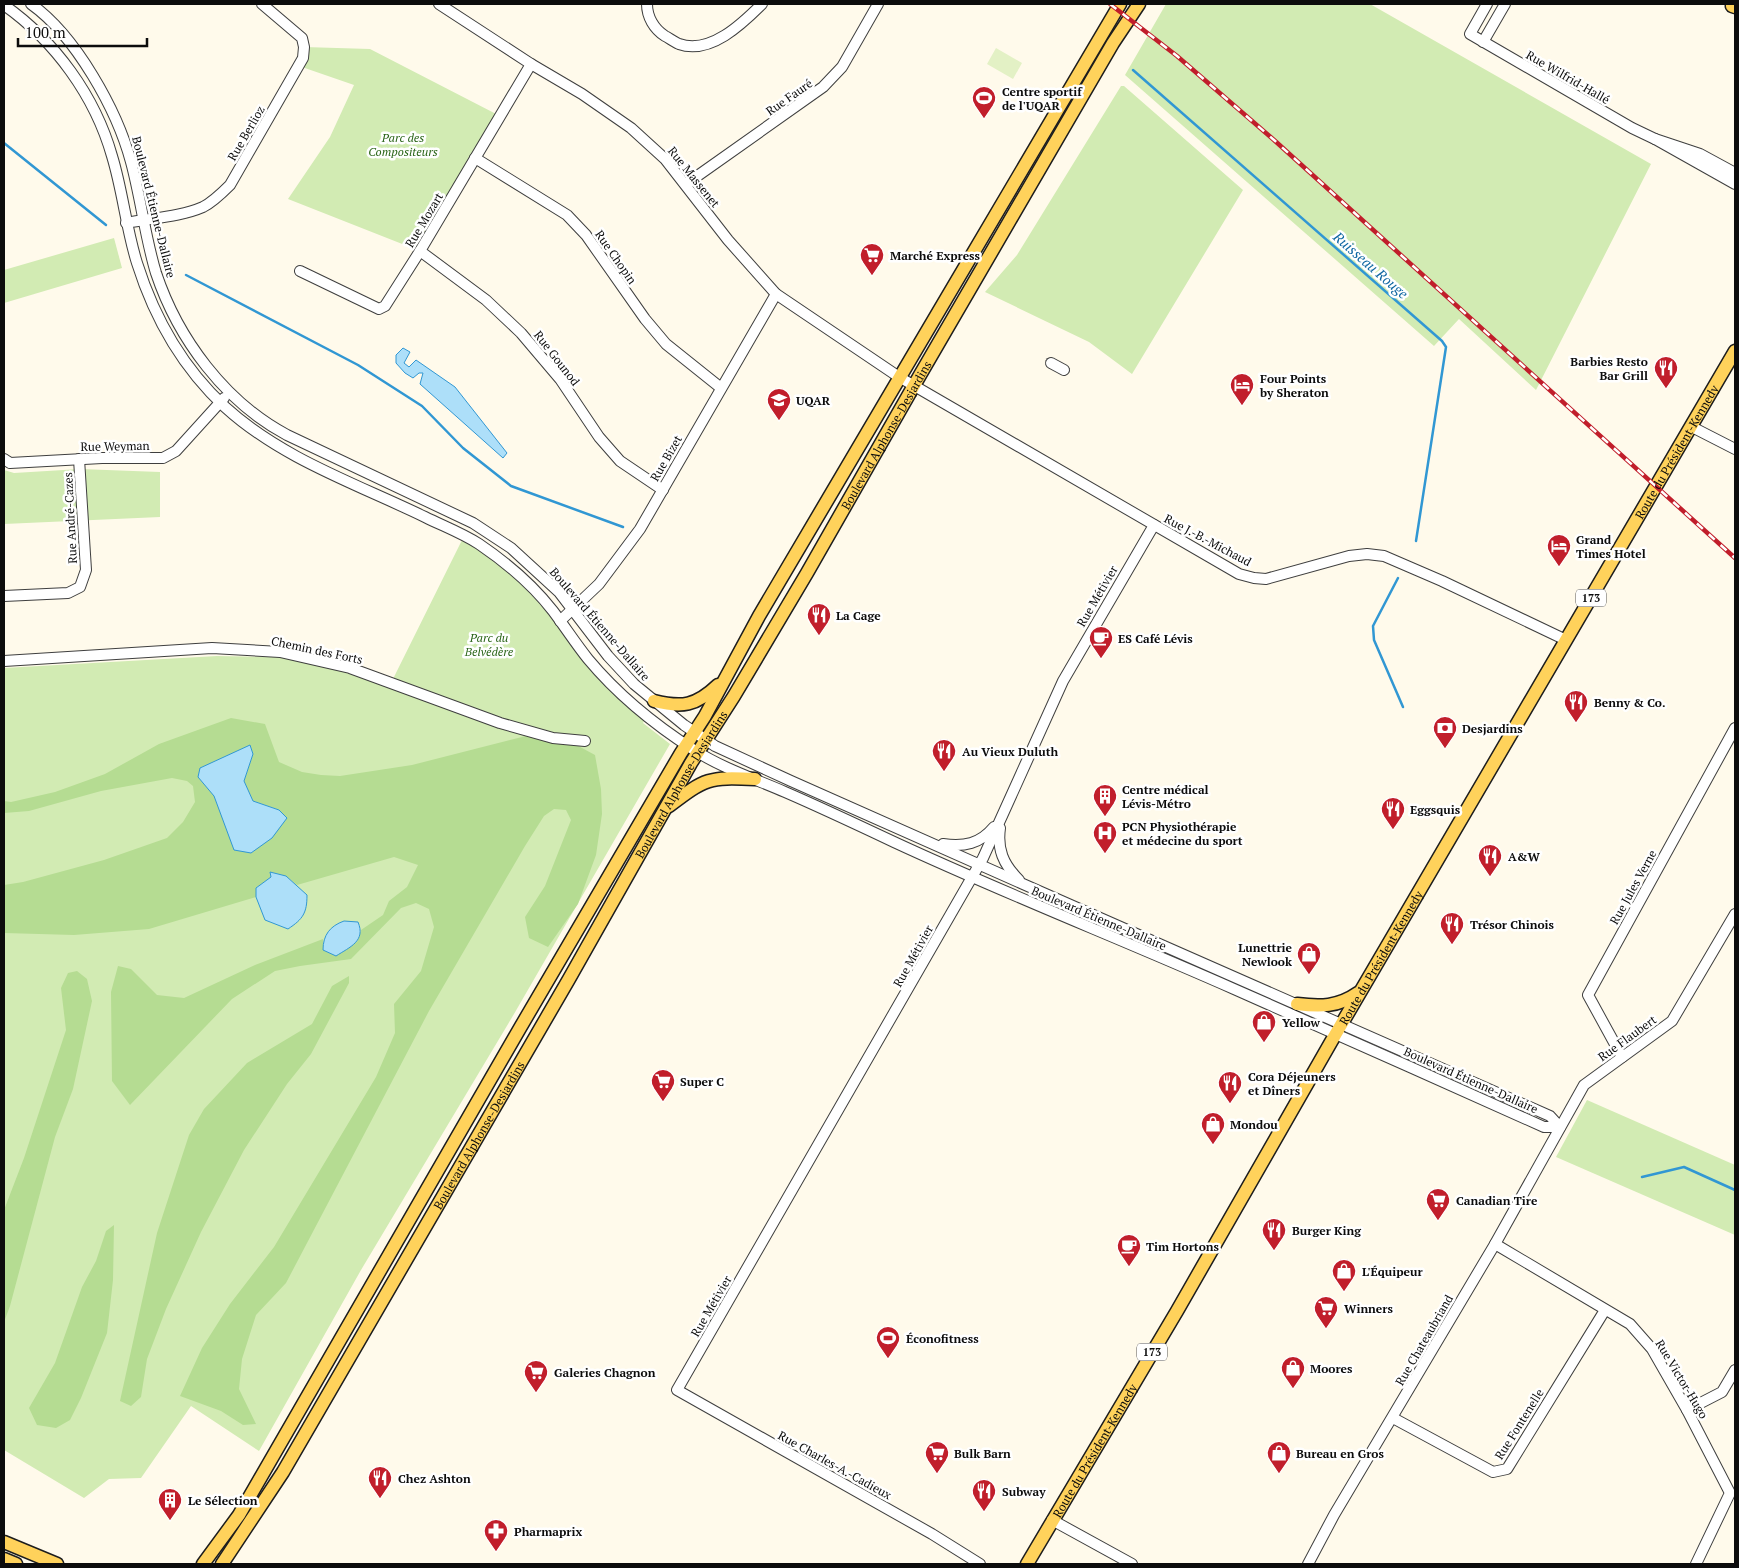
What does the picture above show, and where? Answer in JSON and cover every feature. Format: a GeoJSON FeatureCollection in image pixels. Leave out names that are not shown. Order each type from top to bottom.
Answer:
{"type":"FeatureCollection","features":[{"type":"Feature","properties":{"kind":"main road","name":"Boulevard Alphonse-Desjardins"},"geometry":{"type":"LineString","coordinates":[[204,1564],[239,1515],[520,1028],[695,732],[759,616],[1120,4]]}},
{"type":"Feature","properties":{"kind":"main road","name":"Boulevard Alphonse-Desjardins"},"geometry":{"type":"LineString","coordinates":[[222,1564],[283,1472],[698,752],[808,573],[914,386],[1117,36],[1138,4]]}},
{"type":"Feature","properties":{"kind":"main road","name":"Route du Président-Kennedy"},"geometry":{"type":"LineString","coordinates":[[1027,1564],[1177,1311],[1360,992],[1735,351]]}},
{"type":"Feature","properties":{"kind":"main road"},"geometry":{"type":"LineString","coordinates":[[654,701],[678,706],[696,701],[709,693],[725,678]]}},
{"type":"Feature","properties":{"kind":"main road"},"geometry":{"type":"LineString","coordinates":[[665,809],[698,784],[711,779],[754,779]]}},
{"type":"Feature","properties":{"kind":"main road"},"geometry":{"type":"LineString","coordinates":[[1297,1004],[1318,1007],[1334,1005],[1360,992]]}},
{"type":"Feature","properties":{"kind":"main road"},"geometry":{"type":"LineString","coordinates":[[4,1542],[58,1564]]}},
{"type":"Feature","properties":{"kind":"main road"},"geometry":{"type":"LineString","coordinates":[[4,1559],[16,1564]]}},
{"type":"Feature","properties":{"kind":"street","name":"Boulevard Étienne-Dallaire"},"geometry":{"type":"LineString","coordinates":[[31,4],[56,27],[73,48],[114,113],[131,161],[156,272],[173,315],[200,357],[230,392],[260,418],[280,431],[485,530],[511,548],[559,592],[608,656],[634,684],[706,740],[791,781],[1297,1004],[1339,1029]]}},
{"type":"Feature","properties":{"kind":"street","name":"Rue Berlioz"},"geometry":{"type":"LineString","coordinates":[[126,223],[203,207],[230,185],[303,58],[304,47],[302,38],[262,4]]}},
{"type":"Feature","properties":{"kind":"street","name":"Rue Massenet"},"geometry":{"type":"LineString","coordinates":[[439,4],[530,64],[582,94],[631,128],[666,159],[728,240],[776,294],[914,386]]}},
{"type":"Feature","properties":{"kind":"street"},"geometry":{"type":"LineString","coordinates":[[647,4],[653,25],[661,33],[679,44],[694,46],[707,44],[721,37],[762,4]]}},
{"type":"Feature","properties":{"kind":"street","name":"Rue Fauré"},"geometry":{"type":"LineString","coordinates":[[686,184],[823,87],[842,67],[878,4]]}},
{"type":"Feature","properties":{"kind":"street","name":"Rue Wilfrid-Hallé"},"geometry":{"type":"LineString","coordinates":[[1487,4],[1470,34],[1632,128],[1735,184]]}},
{"type":"Feature","properties":{"kind":"street"},"geometry":{"type":"LineString","coordinates":[[1483,42],[1505,4]]}},
{"type":"Feature","properties":{"kind":"street","name":"Boulevard Étienne-Dallaire"},"geometry":{"type":"LineString","coordinates":[[4,5],[36,30],[70,70],[84,92],[104,132],[112,156],[126,223],[140,272],[162,324],[189,367],[220,402],[247,426],[278,447],[470,538],[516,572],[551,609],[588,659],[611,684],[635,706],[686,745],[754,779],[971,878],[1193,971],[1550,1116],[1560,1127]]}},
{"type":"Feature","properties":{"kind":"street","name":"Rue Mozart"},"geometry":{"type":"LineString","coordinates":[[300,271],[379,309],[385,306],[420,251],[530,64]]}},
{"type":"Feature","properties":{"kind":"street","name":"Rue Wilfrid-Hallé"},"geometry":{"type":"LineString","coordinates":[[1655,139],[1700,154],[1735,173]]}},
{"type":"Feature","properties":{"kind":"street","name":"Rue Chopin"},"geometry":{"type":"LineString","coordinates":[[475,158],[567,215],[586,235],[644,319],[666,344],[722,388]]}},
{"type":"Feature","properties":{"kind":"street","name":"Rue Gounod"},"geometry":{"type":"LineString","coordinates":[[420,251],[486,300],[521,332],[560,379],[599,437],[620,461],[663,490]]}},
{"type":"Feature","properties":{"kind":"street","name":"Rue Bizet"},"geometry":{"type":"LineString","coordinates":[[560,621],[599,584],[640,529],[776,294]]}},
{"type":"Feature","properties":{"kind":"street"},"geometry":{"type":"LineString","coordinates":[[1051,363],[1064,370]]}},
{"type":"Feature","properties":{"kind":"street","name":"Rue J.-B.-Michaud"},"geometry":{"type":"LineString","coordinates":[[914,386],[1239,574],[1266,579],[1349,556],[1367,554],[1384,556],[1566,640]]}},
{"type":"Feature","properties":{"kind":"street","name":"Rue Weyman"},"geometry":{"type":"LineString","coordinates":[[4,459],[10,463],[102,458],[154,458],[171,455],[182,446],[230,392]]}},
{"type":"Feature","properties":{"kind":"street"},"geometry":{"type":"LineString","coordinates":[[1692,427],[1735,449]]}},
{"type":"Feature","properties":{"kind":"street","name":"Rue André-Cazes"},"geometry":{"type":"LineString","coordinates":[[4,596],[68,593],[80,587],[86,570],[79,459]]}},
{"type":"Feature","properties":{"kind":"street","name":"Rue Métivier"},"geometry":{"type":"LineString","coordinates":[[677,1390],[980,864],[1063,681],[1154,525]]}},
{"type":"Feature","properties":{"kind":"street","name":"Chemin des Forts"},"geometry":{"type":"LineString","coordinates":[[4,661],[212,648],[280,652],[350,668],[500,723],[553,738],[585,740]]}},
{"type":"Feature","properties":{"kind":"street","name":"Rue Jules Verne"},"geometry":{"type":"LineString","coordinates":[[1622,1057],[1588,995],[1735,728]]}},
{"type":"Feature","properties":{"kind":"street"},"geometry":{"type":"LineString","coordinates":[[928,841],[952,845],[971,844],[985,837],[1001,818]]}},
{"type":"Feature","properties":{"kind":"street"},"geometry":{"type":"LineString","coordinates":[[1001,818],[999,841],[1001,855],[1012,873],[1023,884]]}},
{"type":"Feature","properties":{"kind":"street","name":"Rue Flaubert"},"geometry":{"type":"LineString","coordinates":[[1560,1127],[1584,1085],[1672,1021],[1732,927],[1735,914]]}},
{"type":"Feature","properties":{"kind":"street","name":"Rue Chateaubriand"},"geometry":{"type":"LineString","coordinates":[[1308,1564],[1334,1515],[1394,1418],[1560,1127]]}},
{"type":"Feature","properties":{"kind":"street","name":"Rue Victor-Hugo"},"geometry":{"type":"LineString","coordinates":[[1494,1244],[1630,1324],[1652,1349],[1687,1410],[1730,1493],[1701,1563]]}},
{"type":"Feature","properties":{"kind":"street","name":"Rue Fontenelle"},"geometry":{"type":"LineString","coordinates":[[1394,1418],[1493,1472],[1507,1469],[1605,1310]]}},
{"type":"Feature","properties":{"kind":"street"},"geometry":{"type":"LineString","coordinates":[[1687,1410],[1722,1392],[1735,1370]]}},
{"type":"Feature","properties":{"kind":"street","name":"Rue Charles-A.-Cadieux"},"geometry":{"type":"LineString","coordinates":[[677,1390],[932,1534],[980,1564]]}},
{"type":"Feature","properties":{"kind":"street"},"geometry":{"type":"LineString","coordinates":[[1052,1520],[1132,1564]]}},
{"type":"Feature","properties":{"kind":"green space"},"geometry":{"type":"Polygon","coordinates":[[[1166,4],[1370,4],[1651,164],[1536,390],[1459,319],[1434,346],[1125,75],[1166,4]]]}},
{"type":"Feature","properties":{"kind":"green space","name":"Parc des Compositeurs"},"geometry":{"type":"Polygon","coordinates":[[[304,47],[370,49],[500,116],[420,251],[288,199],[330,137],[354,85],[299,66],[304,47]]]}},
{"type":"Feature","properties":{"kind":"green space"},"geometry":{"type":"Polygon","coordinates":[[[996,48],[1022,63],[1013,79],[987,64],[996,48]]]}},
{"type":"Feature","properties":{"kind":"green space"},"geometry":{"type":"Polygon","coordinates":[[[1121,86],[1124,86],[1243,190],[1132,374],[1089,342],[985,292],[1017,255],[1121,86]]]}},
{"type":"Feature","properties":{"kind":"green space"},"geometry":{"type":"Polygon","coordinates":[[[114,238],[122,268],[4,303],[4,270],[114,238]]]}},
{"type":"Feature","properties":{"kind":"green space"},"geometry":{"type":"Polygon","coordinates":[[[80,469],[160,472],[160,517],[4,524],[4,470],[14,473],[80,469]]]}},
{"type":"Feature","properties":{"kind":"green space","name":"Parc du Belvédère"},"geometry":{"type":"Polygon","coordinates":[[[464,536],[516,571],[588,659],[647,715],[643,723],[670,744],[514,1014],[361,1270],[259,1451],[191,1406],[141,1478],[109,1479],[84,1498],[4,1450],[4,668],[217,656],[279,657],[350,668],[391,683],[464,536]]]}},
{"type":"Feature","properties":{"kind":"green space"},"geometry":{"type":"Polygon","coordinates":[[[231,718],[265,724],[279,762],[302,772],[340,776],[412,765],[530,735],[569,741],[595,755],[601,789],[602,814],[596,855],[578,904],[548,947],[529,938],[525,917],[545,886],[571,820],[566,810],[554,809],[544,816],[525,846],[429,1011],[286,1283],[256,1315],[242,1359],[239,1389],[256,1424],[243,1425],[221,1411],[180,1396],[202,1348],[230,1304],[274,1247],[376,1077],[395,1033],[394,1004],[421,971],[434,927],[429,909],[416,903],[401,908],[351,959],[275,971],[232,999],[130,1105],[112,1081],[111,992],[118,966],[131,969],[157,995],[184,998],[255,965],[323,939],[323,950],[357,942],[361,930],[383,915],[389,901],[407,887],[418,865],[394,857],[297,885],[286,876],[270,872],[271,877],[256,888],[256,897],[149,929],[74,935],[4,933],[4,885],[23,882],[104,860],[167,838],[183,822],[195,802],[193,786],[187,781],[172,778],[101,791],[29,811],[4,813],[4,801],[11,802],[55,792],[105,774],[159,744],[231,718]],[[253,754],[214,796],[235,850],[279,810],[253,801],[244,781],[253,754]]]}},
{"type":"Feature","properties":{"kind":"green space"},"geometry":{"type":"Polygon","coordinates":[[[77,971],[87,979],[92,1001],[73,1089],[55,1137],[10,1306],[4,1322],[4,1210],[24,1158],[66,1030],[61,988],[68,973],[77,971]]]}},
{"type":"Feature","properties":{"kind":"green space"},"geometry":{"type":"Polygon","coordinates":[[[349,976],[349,983],[311,1054],[287,1084],[244,1150],[201,1232],[166,1309],[147,1359],[141,1397],[131,1406],[120,1401],[157,1233],[189,1135],[204,1109],[247,1063],[312,1024],[332,986],[349,976]]]}},
{"type":"Feature","properties":{"kind":"green space"},"geometry":{"type":"Polygon","coordinates":[[[1587,1100],[1735,1165],[1735,1235],[1556,1157],[1587,1100]]]}},
{"type":"Feature","properties":{"kind":"green space"},"geometry":{"type":"Polygon","coordinates":[[[114,1225],[113,1280],[107,1333],[81,1398],[70,1420],[56,1428],[37,1425],[29,1408],[55,1363],[82,1287],[96,1261],[106,1231],[114,1225]]]}},
{"type":"Feature","properties":{"kind":"water"},"geometry":{"type":"Polygon","coordinates":[[[403,348],[410,352],[404,363],[409,367],[416,360],[455,387],[507,453],[503,458],[420,384],[423,373],[419,373],[413,378],[405,373],[396,363],[396,355],[403,348]]]}},
{"type":"Feature","properties":{"kind":"water"},"geometry":{"type":"Polygon","coordinates":[[[250,745],[253,754],[244,781],[253,801],[279,810],[287,818],[272,838],[251,853],[234,850],[214,796],[198,777],[200,768],[250,745]]]}},
{"type":"Feature","properties":{"kind":"water"},"geometry":{"type":"Polygon","coordinates":[[[270,872],[286,876],[307,895],[303,915],[288,929],[265,920],[256,897],[256,888],[271,877],[270,872]]]}},
{"type":"Feature","properties":{"kind":"water"},"geometry":{"type":"Polygon","coordinates":[[[344,921],[358,922],[360,934],[355,943],[336,956],[323,950],[324,940],[331,928],[344,921]]]}},
{"type":"Feature","properties":{"kind":"waterway","name":"Ruisseau Rouge"},"geometry":{"type":"LineString","coordinates":[[1133,70],[1442,341],[1446,347],[1416,541]]}},
{"type":"Feature","properties":{"kind":"waterway"},"geometry":{"type":"LineString","coordinates":[[4,143],[106,225]]}},
{"type":"Feature","properties":{"kind":"waterway"},"geometry":{"type":"LineString","coordinates":[[186,275],[358,365],[422,406],[463,448],[511,486],[623,527]]}},
{"type":"Feature","properties":{"kind":"waterway","name":"Ruisseau Rouge"},"geometry":{"type":"LineString","coordinates":[[1398,578],[1373,626],[1374,640],[1403,707]]}},
{"type":"Feature","properties":{"kind":"waterway"},"geometry":{"type":"LineString","coordinates":[[1642,1177],[1684,1167],[1735,1190]]}},
{"type":"Feature","properties":{"kind":"railway"},"geometry":{"type":"LineString","coordinates":[[1110,4],[1177,56],[1274,140],[1735,558]]}},
{"type":"Feature","properties":{"kind":"place","name":"Centre sportif de l'UQAR"},"geometry":{"type":"Point","coordinates":[984,119]}},
{"type":"Feature","properties":{"kind":"place","name":"Marché Express"},"geometry":{"type":"Point","coordinates":[872,276]}},
{"type":"Feature","properties":{"kind":"place","name":"Barbies Resto Bar Grill"},"geometry":{"type":"Point","coordinates":[1666,389]}},
{"type":"Feature","properties":{"kind":"place","name":"Four Points by Sheraton"},"geometry":{"type":"Point","coordinates":[1242,406]}},
{"type":"Feature","properties":{"kind":"place","name":"UQAR"},"geometry":{"type":"Point","coordinates":[779,421]}},
{"type":"Feature","properties":{"kind":"place","name":"Grand Times Hotel"},"geometry":{"type":"Point","coordinates":[1559,567]}},
{"type":"Feature","properties":{"kind":"place","name":"La Cage"},"geometry":{"type":"Point","coordinates":[819,636]}},
{"type":"Feature","properties":{"kind":"place","name":"ES Café Lévis"},"geometry":{"type":"Point","coordinates":[1101,659]}},
{"type":"Feature","properties":{"kind":"place","name":"Benny & Co."},"geometry":{"type":"Point","coordinates":[1576,723]}},
{"type":"Feature","properties":{"kind":"place","name":"Desjardins"},"geometry":{"type":"Point","coordinates":[1445,749]}},
{"type":"Feature","properties":{"kind":"place","name":"Au Vieux Duluth"},"geometry":{"type":"Point","coordinates":[944,772]}},
{"type":"Feature","properties":{"kind":"place","name":"Centre médical Lévis-Métro"},"geometry":{"type":"Point","coordinates":[1105,817]}},
{"type":"Feature","properties":{"kind":"place","name":"Eggsquis"},"geometry":{"type":"Point","coordinates":[1393,830]}},
{"type":"Feature","properties":{"kind":"place","name":"PCN Physiothérapie et médecine du sport"},"geometry":{"type":"Point","coordinates":[1105,854]}},
{"type":"Feature","properties":{"kind":"place","name":"A&W"},"geometry":{"type":"Point","coordinates":[1490,877]}},
{"type":"Feature","properties":{"kind":"place","name":"Trésor Chinois"},"geometry":{"type":"Point","coordinates":[1452,945]}},
{"type":"Feature","properties":{"kind":"place","name":"Lunettrie Newlook"},"geometry":{"type":"Point","coordinates":[1309,975]}},
{"type":"Feature","properties":{"kind":"place","name":"Yellow"},"geometry":{"type":"Point","coordinates":[1264,1043]}},
{"type":"Feature","properties":{"kind":"place","name":"Super C"},"geometry":{"type":"Point","coordinates":[663,1102]}},
{"type":"Feature","properties":{"kind":"place","name":"Cora Déjeuners et Dîners"},"geometry":{"type":"Point","coordinates":[1230,1104]}},
{"type":"Feature","properties":{"kind":"place","name":"Mondou"},"geometry":{"type":"Point","coordinates":[1213,1145]}},
{"type":"Feature","properties":{"kind":"place","name":"Canadian Tire"},"geometry":{"type":"Point","coordinates":[1438,1221]}},
{"type":"Feature","properties":{"kind":"place","name":"Burger King"},"geometry":{"type":"Point","coordinates":[1274,1251]}},
{"type":"Feature","properties":{"kind":"place","name":"Tim Hortons"},"geometry":{"type":"Point","coordinates":[1129,1267]}},
{"type":"Feature","properties":{"kind":"place","name":"L'Équipeur"},"geometry":{"type":"Point","coordinates":[1344,1292]}},
{"type":"Feature","properties":{"kind":"place","name":"Winners"},"geometry":{"type":"Point","coordinates":[1326,1329]}},
{"type":"Feature","properties":{"kind":"place","name":"Éconofitness"},"geometry":{"type":"Point","coordinates":[888,1359]}},
{"type":"Feature","properties":{"kind":"place","name":"Moores"},"geometry":{"type":"Point","coordinates":[1293,1389]}},
{"type":"Feature","properties":{"kind":"place","name":"Galeries Chagnon"},"geometry":{"type":"Point","coordinates":[536,1393]}},
{"type":"Feature","properties":{"kind":"place","name":"Bulk Barn"},"geometry":{"type":"Point","coordinates":[937,1474]}},
{"type":"Feature","properties":{"kind":"place","name":"Bureau en Gros"},"geometry":{"type":"Point","coordinates":[1279,1474]}},
{"type":"Feature","properties":{"kind":"place","name":"Chez Ashton"},"geometry":{"type":"Point","coordinates":[380,1499]}},
{"type":"Feature","properties":{"kind":"place","name":"Subway"},"geometry":{"type":"Point","coordinates":[984,1512]}},
{"type":"Feature","properties":{"kind":"place","name":"Le Sélection"},"geometry":{"type":"Point","coordinates":[170,1521]}},
{"type":"Feature","properties":{"kind":"place","name":"Pharmaprix"},"geometry":{"type":"Point","coordinates":[496,1552]}}]}
